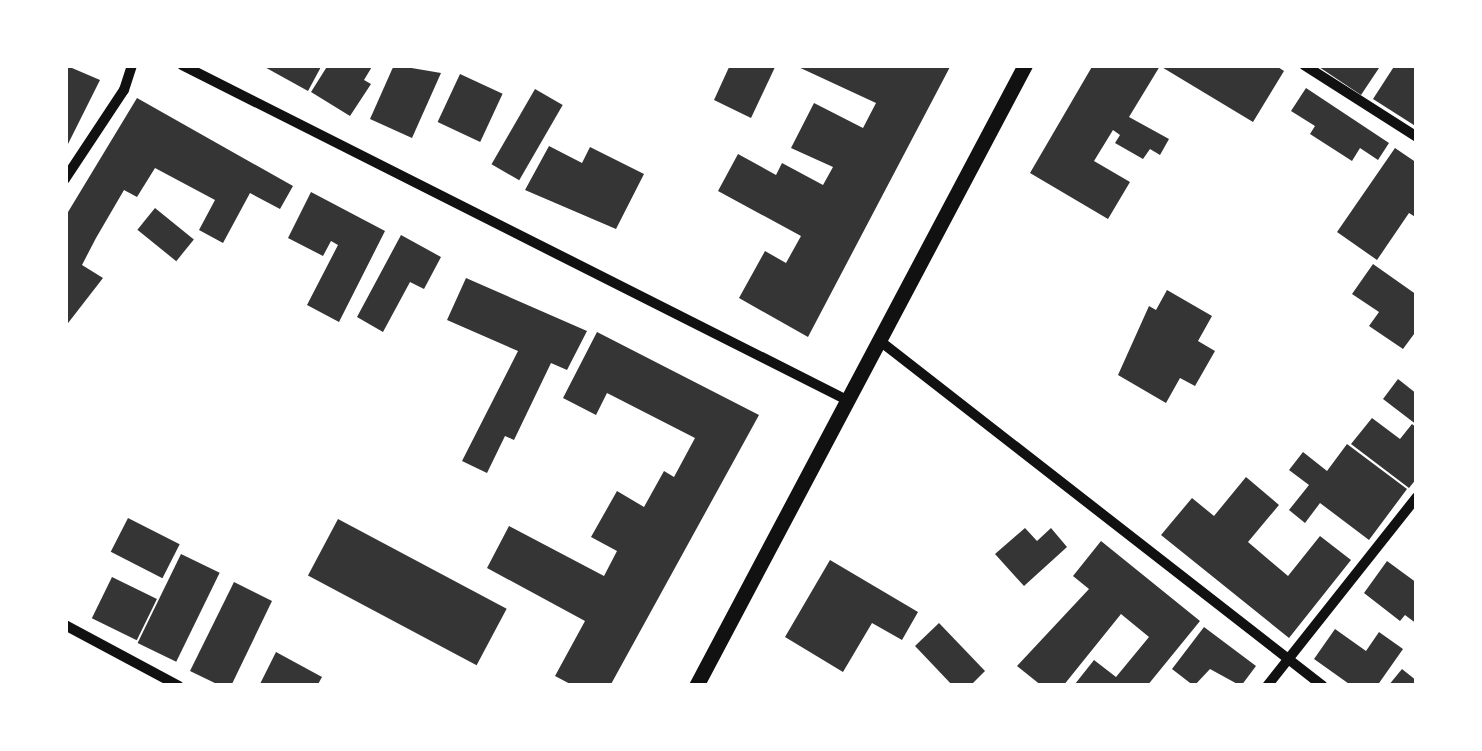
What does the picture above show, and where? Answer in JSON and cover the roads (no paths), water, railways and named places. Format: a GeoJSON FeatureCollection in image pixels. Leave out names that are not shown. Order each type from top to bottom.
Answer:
{"type":"FeatureCollection","features":[{"type":"Feature","properties":{"kind":"street"},"geometry":{"type":"LineString","coordinates":[[65,179],[124,90],[132,65]]}},
{"type":"Feature","properties":{"kind":"street"},"geometry":{"type":"LineString","coordinates":[[182,65],[849,401]]}},
{"type":"Feature","properties":{"kind":"street"},"geometry":{"type":"LineString","coordinates":[[696,686],[1025,65]]}},
{"type":"Feature","properties":{"kind":"street"},"geometry":{"type":"LineString","coordinates":[[1304,65],[1417,137]]}},
{"type":"Feature","properties":{"kind":"street"},"geometry":{"type":"LineString","coordinates":[[880,341],[1323,686]]}},
{"type":"Feature","properties":{"kind":"street"},"geometry":{"type":"LineString","coordinates":[[1266,686],[1417,498]]}},
{"type":"Feature","properties":{"kind":"street"},"geometry":{"type":"LineString","coordinates":[[65,625],[179,686]]}}]}
